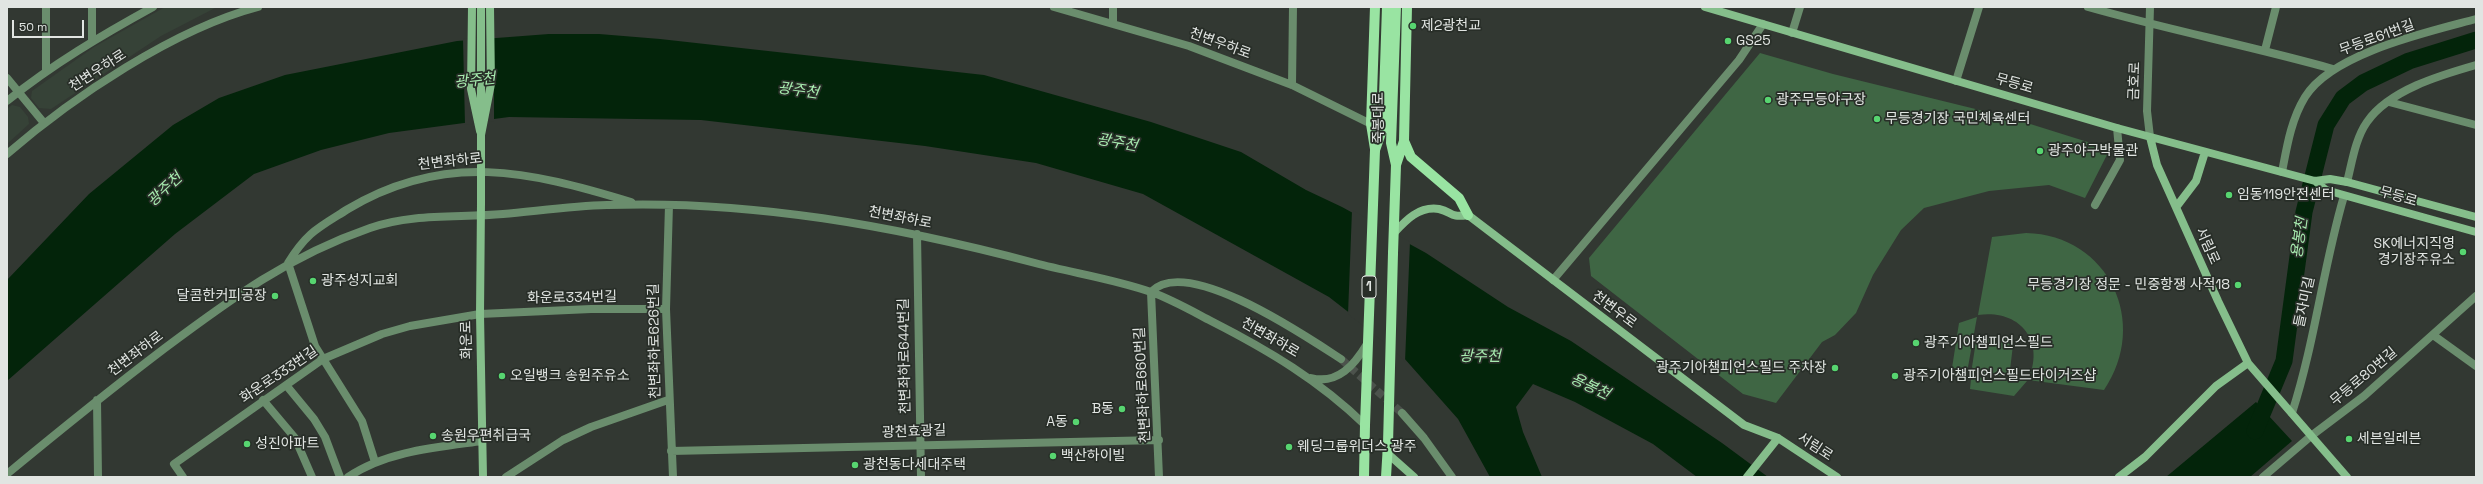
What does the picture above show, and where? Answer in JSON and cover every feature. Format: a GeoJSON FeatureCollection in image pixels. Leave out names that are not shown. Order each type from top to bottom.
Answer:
{"type":"FeatureCollection","features":[{"type":"Feature","properties":{"kind":"main road"},"geometry":{"type":"LineString","coordinates":[[1375,7],[1371,124],[1375,150]]}},
{"type":"Feature","properties":{"kind":"main road","name":"죽봉대로"},"geometry":{"type":"LineString","coordinates":[[1375,150],[1383,128],[1387,7]]}},
{"type":"Feature","properties":{"kind":"main road","name":"죽봉대로"},"geometry":{"type":"LineString","coordinates":[[1387,448],[1396,165],[1391,143],[1396,7]]}},
{"type":"Feature","properties":{"kind":"main road"},"geometry":{"type":"LineString","coordinates":[[1396,165],[1404,141],[1407,7]]}},
{"type":"Feature","properties":{"kind":"main road"},"geometry":{"type":"LineString","coordinates":[[1404,141],[1411,157],[1459,198],[1468,215]]}},
{"type":"Feature","properties":{"kind":"main road","name":"1"},"geometry":{"type":"LineString","coordinates":[[1364,477],[1367,344],[1375,150]]}},
{"type":"Feature","properties":{"kind":"main road","name":"1"},"geometry":{"type":"LineString","coordinates":[[1386,477],[1387,448]]}},
{"type":"Feature","properties":{"kind":"street"},"geometry":{"type":"LineString","coordinates":[[46,7],[46,71]]}},
{"type":"Feature","properties":{"kind":"street"},"geometry":{"type":"LineString","coordinates":[[92,7],[92,41]]}},
{"type":"Feature","properties":{"kind":"street"},"geometry":{"type":"LineString","coordinates":[[7,101],[46,71],[92,41],[153,7]]}},
{"type":"Feature","properties":{"kind":"street","name":"천변우하로"},"geometry":{"type":"LineString","coordinates":[[7,154],[44,123],[138,60],[234,10],[258,7]]}},
{"type":"Feature","properties":{"kind":"street"},"geometry":{"type":"LineString","coordinates":[[472,7],[471,89],[481,135]]}},
{"type":"Feature","properties":{"kind":"street"},"geometry":{"type":"LineString","coordinates":[[481,7],[481,135]]}},
{"type":"Feature","properties":{"kind":"street"},"geometry":{"type":"LineString","coordinates":[[481,135],[491,84],[490,7]]}},
{"type":"Feature","properties":{"kind":"street","name":"천변우하로"},"geometry":{"type":"LineString","coordinates":[[1054,7],[1189,46],[1292,85],[1371,124]]}},
{"type":"Feature","properties":{"kind":"street"},"geometry":{"type":"LineString","coordinates":[[1113,23],[1114,7]]}},
{"type":"Feature","properties":{"kind":"street"},"geometry":{"type":"LineString","coordinates":[[1292,85],[1294,7]]}},
{"type":"Feature","properties":{"kind":"street","name":"무등로"},"geometry":{"type":"LineString","coordinates":[[1706,7],[2117,128],[2204,152],[2316,181],[2330,179],[2344,182],[2476,217]]}},
{"type":"Feature","properties":{"kind":"street"},"geometry":{"type":"LineString","coordinates":[[1792,33],[1800,7]]}},
{"type":"Feature","properties":{"kind":"street"},"geometry":{"type":"LineString","coordinates":[[1956,80],[1979,7]]}},
{"type":"Feature","properties":{"kind":"street"},"geometry":{"type":"LineString","coordinates":[[2088,7],[2150,25],[2265,50],[2333,68]]}},
{"type":"Feature","properties":{"kind":"street","name":"금호로"},"geometry":{"type":"LineString","coordinates":[[2150,7],[2146,111],[2150,137]]}},
{"type":"Feature","properties":{"kind":"street"},"geometry":{"type":"LineString","coordinates":[[2265,50],[2276,7]]}},
{"type":"Feature","properties":{"kind":"street","name":"무등로61번길"},"geometry":{"type":"LineString","coordinates":[[2282,172],[2292,127],[2299,108],[2317,82],[2333,68],[2381,48],[2476,19]]}},
{"type":"Feature","properties":{"kind":"street"},"geometry":{"type":"LineString","coordinates":[[1553,280],[1739,60],[1763,24]]}},
{"type":"Feature","properties":{"kind":"street"},"geometry":{"type":"LineString","coordinates":[[2344,182],[2360,134],[2367,121],[2389,102],[2410,88],[2441,75],[2476,65]]}},
{"type":"Feature","properties":{"kind":"street"},"geometry":{"type":"LineString","coordinates":[[7,78],[17,93],[44,123]]}},
{"type":"Feature","properties":{"kind":"street"},"geometry":{"type":"LineString","coordinates":[[2389,102],[2476,125]]}},
{"type":"Feature","properties":{"kind":"street"},"geometry":{"type":"LineString","coordinates":[[2095,205],[2120,160],[2117,128]]}},
{"type":"Feature","properties":{"kind":"street","name":"화운로"},"geometry":{"type":"LineString","coordinates":[[481,135],[480,314],[483,477]]}},
{"type":"Feature","properties":{"kind":"street","name":"서림로"},"geometry":{"type":"LineString","coordinates":[[2150,137],[2157,165],[2177,206],[2218,301],[2250,365],[2347,477]]}},
{"type":"Feature","properties":{"kind":"street"},"geometry":{"type":"LineString","coordinates":[[2177,206],[2196,180],[2204,152]]}},
{"type":"Feature","properties":{"kind":"street","name":"천변좌하로"},"geometry":{"type":"LineString","coordinates":[[288,262],[307,235],[364,200],[401,183],[436,174],[491,171],[529,176],[581,186],[640,204]]}},
{"type":"Feature","properties":{"kind":"street","name":"무등로"},"geometry":{"type":"LineString","coordinates":[[2316,181],[2326,190],[2476,232]]}},
{"type":"Feature","properties":{"kind":"street","name":"들자미길"},"geometry":{"type":"LineString","coordinates":[[2292,413],[2300,388],[2342,195]]}},
{"type":"Feature","properties":{"kind":"street","name":"천변좌하로"},"geometry":{"type":"LineString","coordinates":[[7,474],[97,400],[202,321],[288,262],[374,226],[418,218],[481,216],[603,205],[640,204],[749,209],[822,217],[955,242],[1151,292],[1245,338],[1282,359],[1345,405],[1365,425]]}},
{"type":"Feature","properties":{"kind":"street","name":"천변좌하로626번길"},"geometry":{"type":"LineString","coordinates":[[669,205],[666,309],[668,400],[673,477]]}},
{"type":"Feature","properties":{"kind":"street"},"geometry":{"type":"LineString","coordinates":[[1394,233],[1409,217],[1422,210],[1439,209],[1454,217],[1468,215]]}},
{"type":"Feature","properties":{"kind":"street","name":"천변우로"},"geometry":{"type":"LineString","coordinates":[[1468,215],[1744,425],[1778,438]]}},
{"type":"Feature","properties":{"kind":"street","name":"천변좌하로644번길"},"geometry":{"type":"LineString","coordinates":[[917,234],[921,477]]}},
{"type":"Feature","properties":{"kind":"street"},"geometry":{"type":"LineString","coordinates":[[288,262],[315,346],[362,421],[375,462]]}},
{"type":"Feature","properties":{"kind":"street","name":"천변좌하로"},"geometry":{"type":"LineString","coordinates":[[1151,292],[1157,285],[1172,283],[1208,288],[1236,298],[1282,320],[1341,359]]}},
{"type":"Feature","properties":{"kind":"street","name":"천변좌하로660번길"},"geometry":{"type":"LineString","coordinates":[[1151,292],[1159,440],[1159,477]]}},
{"type":"Feature","properties":{"kind":"street","name":"무등로80번길"},"geometry":{"type":"LineString","coordinates":[[2263,477],[2311,436],[2364,396],[2476,296]]}},
{"type":"Feature","properties":{"kind":"street","name":"화운로334번길"},"geometry":{"type":"LineString","coordinates":[[480,314],[583,309],[666,309]]}},
{"type":"Feature","properties":{"kind":"street","name":"화운로333번길"},"geometry":{"type":"LineString","coordinates":[[183,477],[174,464],[323,359],[382,334],[410,326],[480,314]]}},
{"type":"Feature","properties":{"kind":"street"},"geometry":{"type":"LineString","coordinates":[[2433,335],[2476,366]]}},
{"type":"Feature","properties":{"kind":"street"},"geometry":{"type":"LineString","coordinates":[[1308,377],[1318,380],[1346,372],[1354,364],[1367,344]]}},
{"type":"Feature","properties":{"kind":"street"},"geometry":{"type":"LineString","coordinates":[[2119,477],[2145,457],[2216,386],[2250,365]]}},
{"type":"Feature","properties":{"kind":"street"},"geometry":{"type":"LineString","coordinates":[[286,385],[314,419],[325,437],[340,477]]}},
{"type":"Feature","properties":{"kind":"street"},"geometry":{"type":"LineString","coordinates":[[97,400],[98,477]]}},
{"type":"Feature","properties":{"kind":"street"},"geometry":{"type":"LineString","coordinates":[[263,400],[295,438],[312,477]]}},
{"type":"Feature","properties":{"kind":"street"},"geometry":{"type":"LineString","coordinates":[[506,477],[563,440],[591,427],[668,400]]}},
{"type":"Feature","properties":{"kind":"street"},"geometry":{"type":"LineString","coordinates":[[1402,413],[1424,438],[1452,477]]}},
{"type":"Feature","properties":{"kind":"street"},"geometry":{"type":"LineString","coordinates":[[1747,477],[1778,438]]}},
{"type":"Feature","properties":{"kind":"street","name":"서림로"},"geometry":{"type":"LineString","coordinates":[[1778,438],[1837,477]]}},
{"type":"Feature","properties":{"kind":"street","name":"광천효광길"},"geometry":{"type":"LineString","coordinates":[[672,451],[797,450],[920,444],[1159,440]]}},
{"type":"Feature","properties":{"kind":"street"},"geometry":{"type":"LineString","coordinates":[[348,477],[375,462],[431,449],[482,441]]}},
{"type":"Feature","properties":{"kind":"street"},"geometry":{"type":"LineString","coordinates":[[1387,448],[1414,477]]}},
{"type":"Feature","properties":{"kind":"shaded area"},"geometry":{"type":"Polygon","coordinates":[[[165,7],[217,7],[161,36],[51,109],[39,108],[31,98],[32,91],[94,47],[165,7]]]}},
{"type":"Feature","properties":{"kind":"shaded area"},"geometry":{"type":"Polygon","coordinates":[[[1760,53],[1833,74],[2008,117],[2110,149],[2085,198],[2049,185],[1989,191],[1924,208],[1901,230],[1873,275],[1856,313],[1835,335],[1822,342],[1776,403],[1743,394],[1591,276],[1589,258],[1760,53]]]}},
{"type":"Feature","properties":{"kind":"shaded area"},"geometry":{"type":"Polygon","coordinates":[[[12,105],[20,107],[28,117],[29,124],[7,144],[7,109],[12,105]]]}},
{"type":"Feature","properties":{"kind":"shaded area"},"geometry":{"type":"Polygon","coordinates":[[[2026,233],[2055,238],[2080,249],[2099,266],[2113,287],[2121,311],[2123,337],[2117,364],[2104,390],[2028,380],[2033,365],[2034,352],[2031,340],[2025,330],[2017,322],[2006,317],[1993,314],[1978,315],[1992,237],[2026,233]]]}},
{"type":"Feature","properties":{"kind":"shaded area"},"geometry":{"type":"Polygon","coordinates":[[[1977,317],[1968,367],[1965,369],[1952,368],[1959,323],[1977,317]]]}},
{"type":"Feature","properties":{"kind":"shaded area"},"geometry":{"type":"Polygon","coordinates":[[[1983,335],[2007,338],[2009,344],[2013,345],[2010,370],[2003,376],[1976,373],[1972,367],[1976,341],[1981,339],[1983,335]]]}},
{"type":"Feature","properties":{"kind":"shaded area"},"geometry":{"type":"Polygon","coordinates":[[[1975,377],[2027,381],[2014,396],[1970,389],[1971,379],[1975,377]]]}},
{"type":"Feature","properties":{"kind":"water","name":"광주천"},"geometry":{"type":"Polygon","coordinates":[[[549,34],[599,34],[660,39],[984,75],[1151,122],[1241,152],[1306,190],[1342,207],[1426,253],[1508,307],[1571,341],[1722,443],[1768,477],[1697,477],[1653,444],[1575,402],[1533,384],[1516,407],[1523,432],[1542,477],[1490,477],[1458,419],[1396,349],[1329,297],[1143,194],[1036,163],[925,146],[701,120],[509,117],[389,133],[321,150],[254,174],[175,234],[7,381],[7,280],[89,194],[173,125],[219,98],[285,75],[457,41],[549,34]]]}},
{"type":"Feature","properties":{"kind":"water"},"geometry":{"type":"Polygon","coordinates":[[[2256,402],[2292,441],[2250,477],[2166,477],[2256,402]]]}},
{"type":"Feature","properties":{"kind":"pier"},"geometry":{"type":"Polygon","coordinates":[[[494,36],[494,121],[465,125],[463,39],[494,36]]]}},
{"type":"Feature","properties":{"kind":"pier"},"geometry":{"type":"Polygon","coordinates":[[[1352,210],[1410,242],[1405,362],[1395,351],[1348,314],[1352,210]]]}},
{"type":"Feature","properties":{"kind":"waterway","name":"용봉천"},"geometry":{"type":"LineString","coordinates":[[2255,431],[2284,361],[2304,212],[2326,125],[2343,98],[2363,83],[2409,61],[2476,40]]}},
{"type":"Feature","properties":{"kind":"tunnel"},"geometry":{"type":"LineString","coordinates":[[1341,359],[1402,413]]}},
{"type":"Feature","properties":{"kind":"place","name":"제2광천교"},"geometry":{"type":"Point","coordinates":[1413,26]}},
{"type":"Feature","properties":{"kind":"place","name":"GS25"},"geometry":{"type":"Point","coordinates":[1728,41]}},
{"type":"Feature","properties":{"kind":"place","name":"광주무등야구장"},"geometry":{"type":"Point","coordinates":[1768,100]}},
{"type":"Feature","properties":{"kind":"place","name":"무등경기장 국민체육센터"},"geometry":{"type":"Point","coordinates":[1877,119]}},
{"type":"Feature","properties":{"kind":"place","name":"광주야구박물관"},"geometry":{"type":"Point","coordinates":[2040,151]}},
{"type":"Feature","properties":{"kind":"place","name":"임동119안전센터"},"geometry":{"type":"Point","coordinates":[2229,195]}},
{"type":"Feature","properties":{"kind":"place","name":"SK에너지직영 경기장주유소"},"geometry":{"type":"Point","coordinates":[2463,252]}},
{"type":"Feature","properties":{"kind":"place","name":"광주성지교회"},"geometry":{"type":"Point","coordinates":[313,281]}},
{"type":"Feature","properties":{"kind":"place","name":"무등경기장 정문 - 민중항쟁 사적18"},"geometry":{"type":"Point","coordinates":[2238,285]}},
{"type":"Feature","properties":{"kind":"place","name":"달콤한커피공장"},"geometry":{"type":"Point","coordinates":[275,296]}},
{"type":"Feature","properties":{"kind":"place","name":"광주기아챔피언스필드"},"geometry":{"type":"Point","coordinates":[1916,343]}},
{"type":"Feature","properties":{"kind":"place","name":"광주기아챔피언스필드 주차장"},"geometry":{"type":"Point","coordinates":[1835,368]}},
{"type":"Feature","properties":{"kind":"place","name":"오일뱅크 송원주유소"},"geometry":{"type":"Point","coordinates":[502,376]}},
{"type":"Feature","properties":{"kind":"place","name":"광주기아챔피언스필드타이거즈샵"},"geometry":{"type":"Point","coordinates":[1895,376]}},
{"type":"Feature","properties":{"kind":"place","name":"B동"},"geometry":{"type":"Point","coordinates":[1122,409]}},
{"type":"Feature","properties":{"kind":"place","name":"A동"},"geometry":{"type":"Point","coordinates":[1076,422]}},
{"type":"Feature","properties":{"kind":"place","name":"송원우편취급국"},"geometry":{"type":"Point","coordinates":[433,436]}},
{"type":"Feature","properties":{"kind":"place","name":"세븐일레븐"},"geometry":{"type":"Point","coordinates":[2349,439]}},
{"type":"Feature","properties":{"kind":"place","name":"성진아파트"},"geometry":{"type":"Point","coordinates":[247,444]}},
{"type":"Feature","properties":{"kind":"place","name":"웨딩그룹위더스 광주"},"geometry":{"type":"Point","coordinates":[1289,447]}},
{"type":"Feature","properties":{"kind":"place","name":"백산하이빌"},"geometry":{"type":"Point","coordinates":[1053,456]}},
{"type":"Feature","properties":{"kind":"place","name":"광천동다세대주택"},"geometry":{"type":"Point","coordinates":[855,465]}}]}
